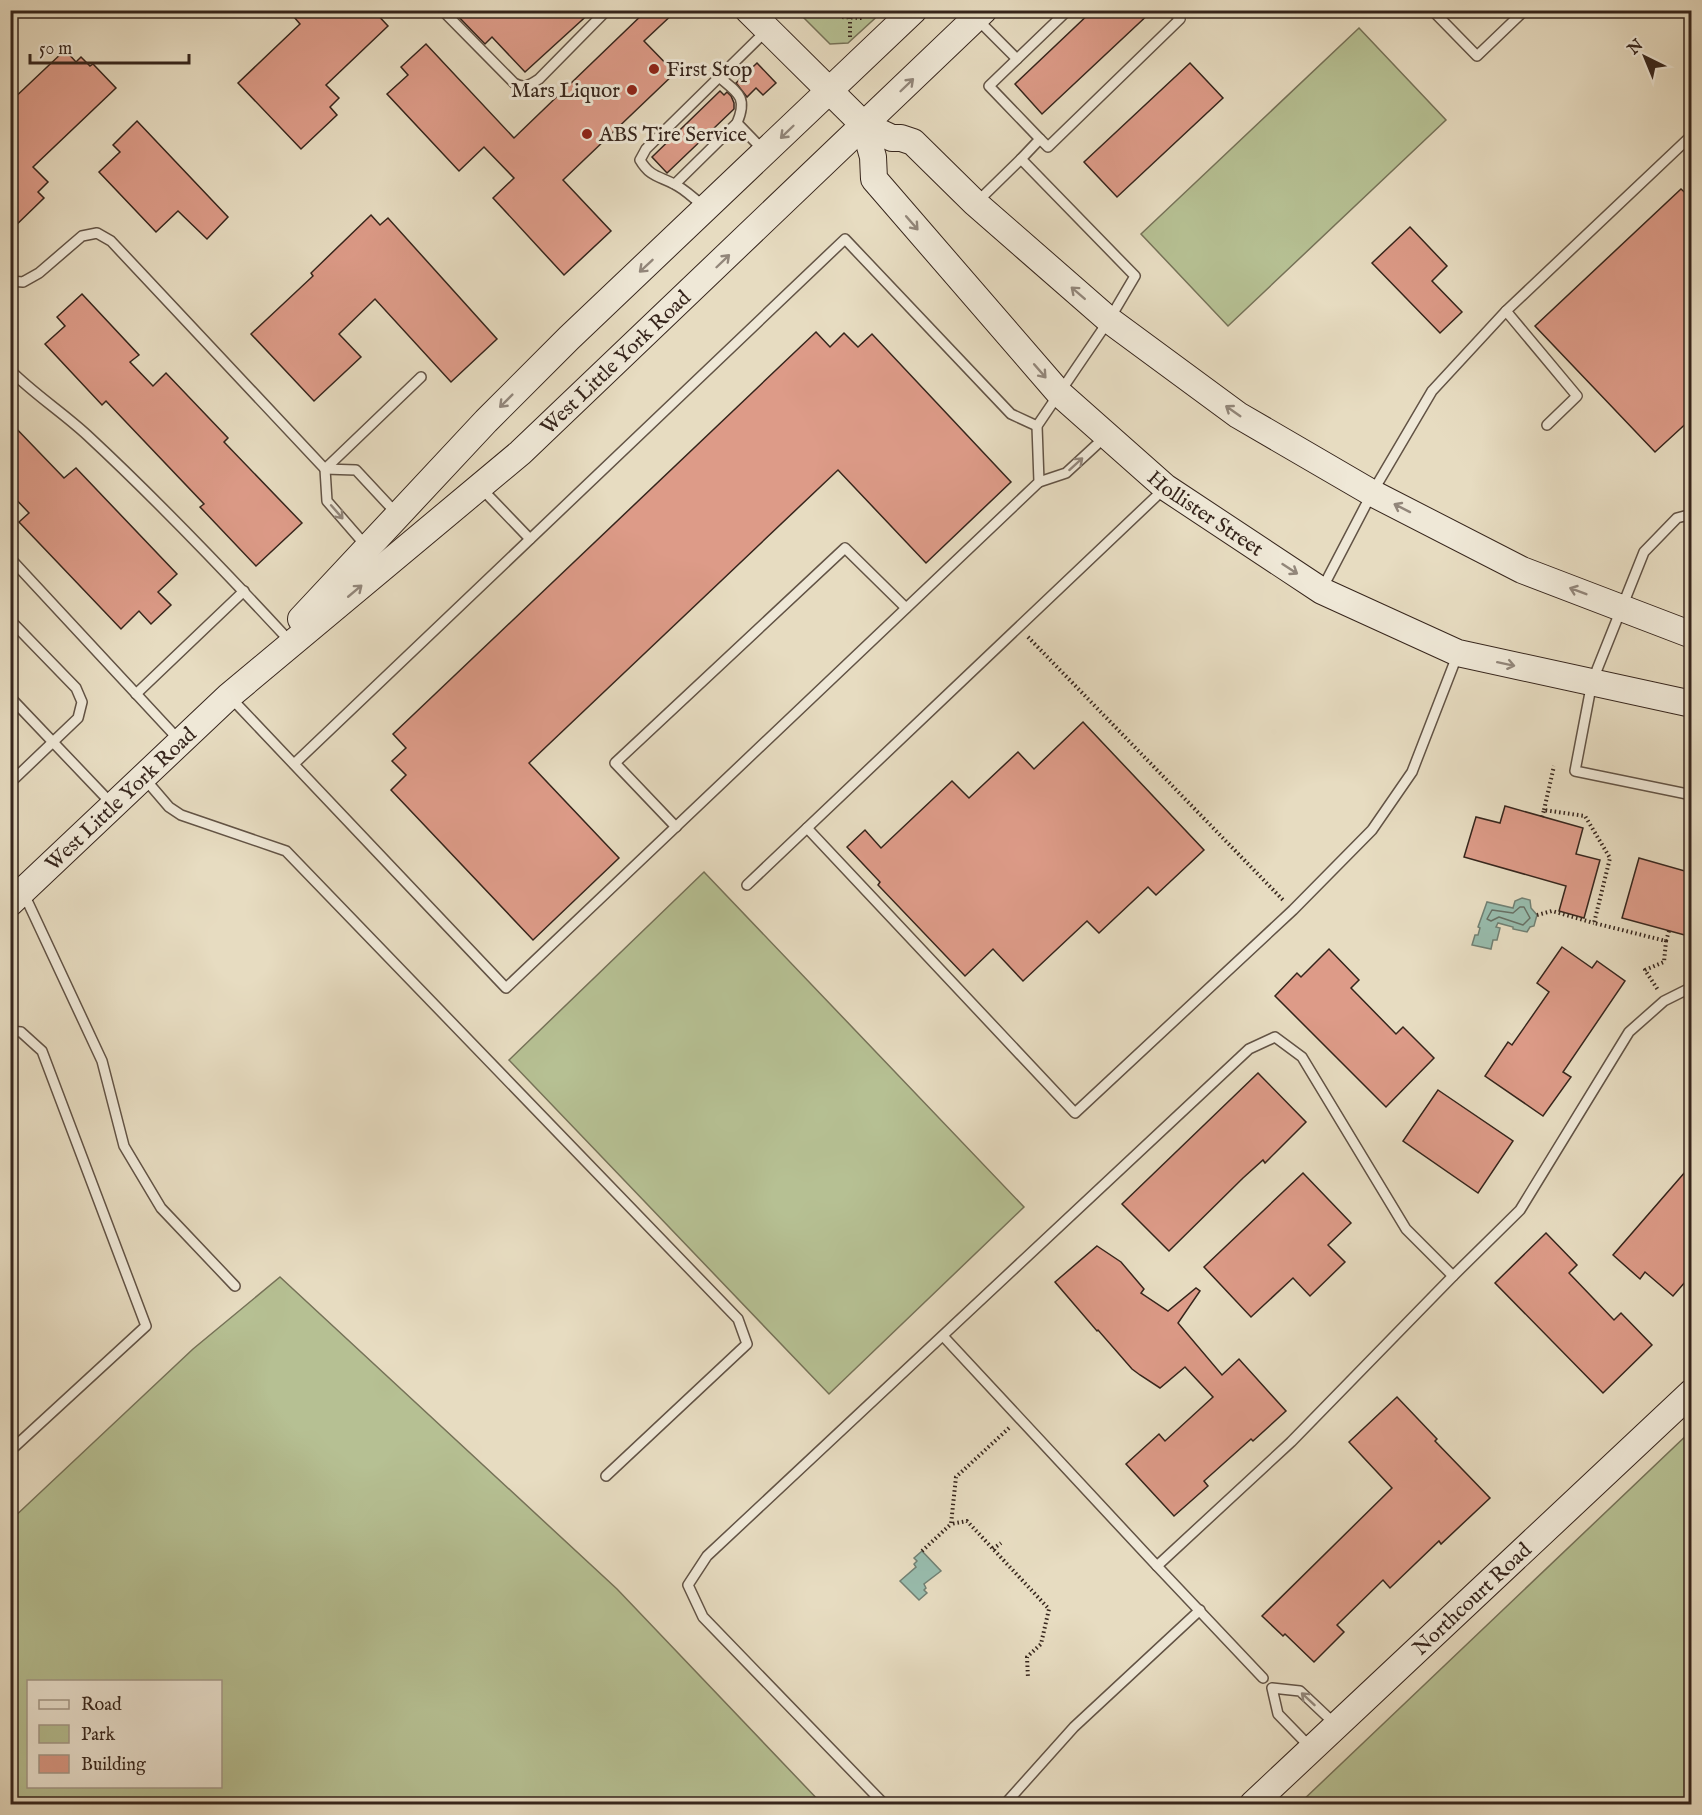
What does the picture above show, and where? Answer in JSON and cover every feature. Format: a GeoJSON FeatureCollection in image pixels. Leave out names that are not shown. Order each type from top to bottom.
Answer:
{"type":"FeatureCollection","features":[{"type":"Feature","properties":{"kind":"main road","name":"Hollister Street"},"geometry":{"type":"LineString","coordinates":[[748,10],[864,126],[892,138],[913,142],[975,203],[1109,320],[1238,415],[1371,493],[1522,570],[1692,635]]}},
{"type":"Feature","properties":{"kind":"main road","name":"West Little York Road"},"geometry":{"type":"LineString","coordinates":[[229,696],[486,421],[914,10]]}},
{"type":"Feature","properties":{"kind":"main road","name":"West Little York Road"},"geometry":{"type":"LineString","coordinates":[[17,897],[229,696],[520,453],[980,14]]}},
{"type":"Feature","properties":{"kind":"main road","name":"Hollister Street"},"geometry":{"type":"LineString","coordinates":[[864,126],[873,157],[873,179],[1060,394],[1165,487],[1322,591],[1458,653],[1692,704]]}},
{"type":"Feature","properties":{"kind":"main road","name":"Northcourt Road"},"geometry":{"type":"LineString","coordinates":[[1253,1804],[1692,1392]]}},
{"type":"Feature","properties":{"kind":"lane"},"geometry":{"type":"LineString","coordinates":[[442,10],[520,87],[528,86],[539,79],[607,10]]}},
{"type":"Feature","properties":{"kind":"lane"},"geometry":{"type":"LineString","coordinates":[[1068,10],[989,86],[1048,147],[1180,19],[1172,10]]}},
{"type":"Feature","properties":{"kind":"lane"},"geometry":{"type":"LineString","coordinates":[[1431,10],[1477,56],[1525,10]]}},
{"type":"Feature","properties":{"kind":"lane"},"geometry":{"type":"LineString","coordinates":[[980,14],[1017,59]]}},
{"type":"Feature","properties":{"kind":"lane"},"geometry":{"type":"LineString","coordinates":[[707,209],[675,184],[657,178],[645,168],[640,160],[646,149],[767,30]]}},
{"type":"Feature","properties":{"kind":"lane"},"geometry":{"type":"LineString","coordinates":[[675,184],[737,123],[742,111],[743,103],[739,94],[719,77]]}},
{"type":"Feature","properties":{"kind":"lane"},"geometry":{"type":"LineString","coordinates":[[737,123],[766,153]]}},
{"type":"Feature","properties":{"kind":"lane"},"geometry":{"type":"LineString","coordinates":[[1322,591],[1371,493],[1432,391],[1506,311],[1692,135]]}},
{"type":"Feature","properties":{"kind":"lane"},"geometry":{"type":"LineString","coordinates":[[975,203],[1040,139]]}},
{"type":"Feature","properties":{"kind":"lane"},"geometry":{"type":"LineString","coordinates":[[1684,142],[1692,150]]}},
{"type":"Feature","properties":{"kind":"lane"},"geometry":{"type":"LineString","coordinates":[[1021,159],[1135,276],[1109,320],[1038,426],[1039,482]]}},
{"type":"Feature","properties":{"kind":"lane"},"geometry":{"type":"LineString","coordinates":[[10,281],[23,282],[39,273],[82,236],[97,233],[111,241],[326,469],[327,501],[367,547]]}},
{"type":"Feature","properties":{"kind":"lane"},"geometry":{"type":"LineString","coordinates":[[294,764],[845,239],[1011,414],[1038,426]]}},
{"type":"Feature","properties":{"kind":"lane"},"geometry":{"type":"LineString","coordinates":[[1506,311],[1577,396],[1547,425]]}},
{"type":"Feature","properties":{"kind":"lane"},"geometry":{"type":"LineString","coordinates":[[10,370],[86,434],[204,548],[285,636]]}},
{"type":"Feature","properties":{"kind":"lane"},"geometry":{"type":"LineString","coordinates":[[326,469],[422,377]]}},
{"type":"Feature","properties":{"kind":"lane"},"geometry":{"type":"LineString","coordinates":[[229,696],[506,988],[1039,482],[1066,472],[1107,435]]}},
{"type":"Feature","properties":{"kind":"lane"},"geometry":{"type":"LineString","coordinates":[[326,469],[356,470],[398,515]]}},
{"type":"Feature","properties":{"kind":"lane"},"geometry":{"type":"LineString","coordinates":[[480,487],[530,539]]}},
{"type":"Feature","properties":{"kind":"lane"},"geometry":{"type":"LineString","coordinates":[[747,885],[1165,487]]}},
{"type":"Feature","properties":{"kind":"lane"},"geometry":{"type":"LineString","coordinates":[[1692,514],[1677,518],[1644,552],[1592,682],[1575,771],[1692,795]]}},
{"type":"Feature","properties":{"kind":"lane"},"geometry":{"type":"LineString","coordinates":[[676,827],[615,763],[845,548],[906,608]]}},
{"type":"Feature","properties":{"kind":"lane"},"geometry":{"type":"LineString","coordinates":[[10,558],[181,741]]}},
{"type":"Feature","properties":{"kind":"lane"},"geometry":{"type":"LineString","coordinates":[[136,694],[243,591]]}},
{"type":"Feature","properties":{"kind":"lane"},"geometry":{"type":"LineString","coordinates":[[10,620],[76,688],[82,702],[78,718],[10,783]]}},
{"type":"Feature","properties":{"kind":"lane"},"geometry":{"type":"LineString","coordinates":[[807,828],[1075,1113],[1293,910],[1372,830],[1412,772],[1458,653]]}},
{"type":"Feature","properties":{"kind":"lane"},"geometry":{"type":"LineString","coordinates":[[10,697],[113,805]]}},
{"type":"Feature","properties":{"kind":"lane"},"geometry":{"type":"LineString","coordinates":[[143,777],[169,807],[181,815],[286,851],[738,1319],[747,1344],[606,1476]]}},
{"type":"Feature","properties":{"kind":"lane"},"geometry":{"type":"LineString","coordinates":[[17,897],[102,1061],[124,1146],[161,1208],[235,1286]]}},
{"type":"Feature","properties":{"kind":"lane"},"geometry":{"type":"LineString","coordinates":[[1157,1566],[1291,1442],[1520,1210],[1629,1032],[1664,1001],[1692,987]]}},
{"type":"Feature","properties":{"kind":"lane"},"geometry":{"type":"LineString","coordinates":[[10,1031],[21,1032],[42,1050],[146,1326],[10,1451]]}},
{"type":"Feature","properties":{"kind":"lane"},"geometry":{"type":"LineString","coordinates":[[884,1804],[703,1617],[688,1585],[707,1556],[1249,1048],[1275,1037],[1302,1057],[1406,1229],[1453,1276]]}},
{"type":"Feature","properties":{"kind":"lane"},"geometry":{"type":"LineString","coordinates":[[942,1336],[1263,1678]]}},
{"type":"Feature","properties":{"kind":"lane"},"geometry":{"type":"LineString","coordinates":[[1005,1804],[1074,1727],[1200,1610]]}},
{"type":"Feature","properties":{"kind":"lane"},"geometry":{"type":"LineString","coordinates":[[1312,1749],[1278,1714],[1272,1688],[1300,1691],[1336,1725]]}},
{"type":"Feature","properties":{"kind":"path"},"geometry":{"type":"LineString","coordinates":[[831,10],[840,17],[850,18],[862,18],[872,10]]}},
{"type":"Feature","properties":{"kind":"path"},"geometry":{"type":"LineString","coordinates":[[850,18],[850,37]]}},
{"type":"Feature","properties":{"kind":"path"},"geometry":{"type":"LineString","coordinates":[[1018,627],[1293,910]]}},
{"type":"Feature","properties":{"kind":"path"},"geometry":{"type":"LineString","coordinates":[[1542,817],[1554,766]]}},
{"type":"Feature","properties":{"kind":"path"},"geometry":{"type":"LineString","coordinates":[[1544,810],[1585,816],[1610,858],[1594,923]]}},
{"type":"Feature","properties":{"kind":"path"},"geometry":{"type":"LineString","coordinates":[[1537,915],[1552,911],[1666,941]]}},
{"type":"Feature","properties":{"kind":"path"},"geometry":{"type":"LineString","coordinates":[[1664,1001],[1645,970],[1664,962],[1669,931]]}},
{"type":"Feature","properties":{"kind":"path"},"geometry":{"type":"LineString","coordinates":[[951,1524],[956,1477],[1020,1418]]}},
{"type":"Feature","properties":{"kind":"path"},"geometry":{"type":"LineString","coordinates":[[922,1551],[951,1524],[967,1521],[1049,1609],[1041,1644],[1027,1658],[1028,1678]]}},
{"type":"Feature","properties":{"kind":"path"},"geometry":{"type":"LineString","coordinates":[[993,1549],[1000,1543]]}},
{"type":"Feature","properties":{"kind":"green space"},"geometry":{"type":"Polygon","coordinates":[[[797,11],[883,11],[848,43],[830,44],[797,11]]]}},
{"type":"Feature","properties":{"kind":"green space"},"geometry":{"type":"Polygon","coordinates":[[[1359,28],[1446,120],[1228,326],[1141,234],[1359,28]]]}},
{"type":"Feature","properties":{"kind":"green space"},"geometry":{"type":"Polygon","coordinates":[[[704,872],[1024,1207],[829,1394],[509,1060],[704,872]]]}},
{"type":"Feature","properties":{"kind":"green space"},"geometry":{"type":"Polygon","coordinates":[[[280,1277],[617,1589],[822,1804],[11,1804],[11,1520],[193,1349],[280,1277]]]}},
{"type":"Feature","properties":{"kind":"green space"},"geometry":{"type":"Polygon","coordinates":[[[1691,1431],[1691,1804],[1299,1804],[1691,1431]]]}},
{"type":"Feature","properties":{"kind":"water"},"geometry":{"type":"Polygon","coordinates":[[[1522,898],[1530,900],[1531,908],[1537,915],[1534,926],[1530,927],[1527,932],[1498,923],[1496,927],[1500,928],[1497,940],[1493,940],[1491,949],[1472,945],[1475,935],[1478,935],[1480,928],[1478,927],[1487,902],[1513,908],[1515,901],[1522,898]]]}},
{"type":"Feature","properties":{"kind":"water"},"geometry":{"type":"Polygon","coordinates":[[[922,1551],[941,1571],[924,1584],[926,1588],[924,1590],[927,1593],[919,1600],[900,1581],[916,1567],[914,1564],[917,1561],[914,1558],[922,1551]]]}},
{"type":"Feature","properties":{"kind":"building"},"geometry":{"type":"Polygon","coordinates":[[[288,10],[373,10],[388,26],[326,85],[339,98],[330,107],[337,115],[301,149],[238,83],[300,24],[288,10]]]}},
{"type":"Feature","properties":{"kind":"building"},"geometry":{"type":"Polygon","coordinates":[[[452,10],[593,10],[525,72],[492,37],[485,44],[452,10]]]}},
{"type":"Feature","properties":{"kind":"building"},"geometry":{"type":"Polygon","coordinates":[[[647,10],[677,10],[644,41],[675,73],[563,180],[611,231],[564,275],[493,198],[514,178],[484,147],[459,171],[387,94],[408,75],[401,67],[426,44],[514,138],[647,10]]]}},
{"type":"Feature","properties":{"kind":"building"},"geometry":{"type":"Polygon","coordinates":[[[1093,10],[1153,10],[1042,114],[1015,84],[1093,10]]]}},
{"type":"Feature","properties":{"kind":"building"},"geometry":{"type":"Polygon","coordinates":[[[65,50],[76,62],[81,57],[90,66],[93,64],[116,88],[33,167],[48,182],[38,192],[44,198],[10,231],[10,102],[65,50]]]}},
{"type":"Feature","properties":{"kind":"building"},"geometry":{"type":"Polygon","coordinates":[[[757,63],[776,83],[763,95],[756,88],[747,97],[736,83],[757,63]]]}},
{"type":"Feature","properties":{"kind":"building"},"geometry":{"type":"Polygon","coordinates":[[[1190,63],[1223,98],[1117,197],[1084,162],[1190,63]]]}},
{"type":"Feature","properties":{"kind":"building"},"geometry":{"type":"Polygon","coordinates":[[[720,91],[724,95],[727,92],[731,96],[734,109],[667,173],[652,157],[720,91]]]}},
{"type":"Feature","properties":{"kind":"building"},"geometry":{"type":"Polygon","coordinates":[[[137,121],[228,217],[207,239],[178,211],[156,232],[99,172],[120,152],[113,145],[137,121]]]}},
{"type":"Feature","properties":{"kind":"building"},"geometry":{"type":"Polygon","coordinates":[[[1681,189],[1692,199],[1692,418],[1655,452],[1535,326],[1681,189]]]}},
{"type":"Feature","properties":{"kind":"building"},"geometry":{"type":"Polygon","coordinates":[[[371,215],[380,225],[388,218],[497,339],[451,382],[375,299],[339,334],[361,357],[314,401],[251,334],[313,276],[311,273],[371,215]]]}},
{"type":"Feature","properties":{"kind":"building"},"geometry":{"type":"Polygon","coordinates":[[[1410,227],[1447,266],[1432,281],[1462,312],[1440,333],[1372,263],[1410,227]]]}},
{"type":"Feature","properties":{"kind":"building"},"geometry":{"type":"Polygon","coordinates":[[[82,294],[139,355],[130,362],[153,386],[166,373],[228,438],[224,442],[302,523],[256,566],[200,507],[204,504],[106,401],[102,405],[45,344],[65,326],[57,317],[82,294]]]}},
{"type":"Feature","properties":{"kind":"building"},"geometry":{"type":"Polygon","coordinates":[[[816,332],[830,347],[844,333],[858,347],[872,334],[1011,482],[926,563],[838,470],[529,763],[619,858],[533,940],[391,790],[406,775],[392,761],[406,748],[393,734],[816,332]]]}},
{"type":"Feature","properties":{"kind":"building"},"geometry":{"type":"Polygon","coordinates":[[[10,422],[64,478],[76,468],[177,574],[158,592],[171,605],[151,624],[139,611],[121,629],[19,522],[29,513],[10,493],[10,422]]]}},
{"type":"Feature","properties":{"kind":"building"},"geometry":{"type":"Polygon","coordinates":[[[1083,722],[1204,850],[1156,895],[1148,887],[1099,933],[1087,921],[1023,981],[993,949],[965,976],[878,885],[880,882],[847,847],[865,830],[881,848],[952,781],[969,798],[1018,752],[1034,769],[1083,722]]]}},
{"type":"Feature","properties":{"kind":"building"},"geometry":{"type":"Polygon","coordinates":[[[1505,806],[1583,828],[1576,854],[1600,860],[1584,918],[1559,911],[1566,886],[1464,857],[1476,817],[1500,823],[1505,806]]]}},
{"type":"Feature","properties":{"kind":"building"},"geometry":{"type":"Polygon","coordinates":[[[1639,858],[1692,873],[1692,937],[1622,918],[1639,858]]]}},
{"type":"Feature","properties":{"kind":"building"},"geometry":{"type":"Polygon","coordinates":[[[1562,947],[1592,968],[1597,961],[1625,981],[1563,1072],[1571,1077],[1543,1116],[1485,1076],[1508,1042],[1512,1045],[1549,992],[1537,983],[1562,947]]]}},
{"type":"Feature","properties":{"kind":"building"},"geometry":{"type":"Polygon","coordinates":[[[1329,949],[1359,980],[1351,988],[1396,1034],[1403,1027],[1434,1058],[1386,1107],[1275,996],[1297,973],[1301,977],[1329,949]]]}},
{"type":"Feature","properties":{"kind":"building"},"geometry":{"type":"Polygon","coordinates":[[[1258,1073],[1306,1122],[1265,1163],[1263,1160],[1243,1178],[1169,1251],[1122,1204],[1258,1073]]]}},
{"type":"Feature","properties":{"kind":"building"},"geometry":{"type":"Polygon","coordinates":[[[1438,1090],[1513,1141],[1478,1193],[1403,1141],[1438,1090]]]}},
{"type":"Feature","properties":{"kind":"building"},"geometry":{"type":"Polygon","coordinates":[[[1692,1164],[1692,1274],[1673,1296],[1645,1272],[1640,1279],[1613,1255],[1692,1164]]]}},
{"type":"Feature","properties":{"kind":"building"},"geometry":{"type":"Polygon","coordinates":[[[1303,1173],[1351,1223],[1328,1245],[1345,1262],[1310,1296],[1293,1278],[1251,1317],[1204,1267],[1303,1173]]]}},
{"type":"Feature","properties":{"kind":"building"},"geometry":{"type":"Polygon","coordinates":[[[1546,1233],[1577,1265],[1569,1273],[1614,1320],[1621,1313],[1652,1345],[1603,1393],[1495,1283],[1546,1233]]]}},
{"type":"Feature","properties":{"kind":"building"},"geometry":{"type":"Polygon","coordinates":[[[1097,1246],[1121,1262],[1144,1289],[1141,1293],[1168,1311],[1196,1288],[1200,1291],[1178,1323],[1222,1375],[1239,1359],[1286,1411],[1204,1481],[1208,1486],[1174,1516],[1126,1464],[1159,1434],[1165,1441],[1213,1397],[1185,1367],[1160,1388],[1140,1375],[1097,1331],[1055,1282],[1097,1246]]]}},
{"type":"Feature","properties":{"kind":"building"},"geometry":{"type":"Polygon","coordinates":[[[1397,1397],[1437,1439],[1435,1441],[1490,1498],[1441,1544],[1439,1541],[1390,1588],[1383,1580],[1337,1625],[1344,1632],[1314,1662],[1262,1616],[1392,1488],[1349,1442],[1397,1397]]]}},
{"type":"Feature","properties":{"kind":"place","name":"First Stop"},"geometry":{"type":"Point","coordinates":[654,69]}},
{"type":"Feature","properties":{"kind":"place","name":"Mars Liquor"},"geometry":{"type":"Point","coordinates":[632,90]}},
{"type":"Feature","properties":{"kind":"place","name":"ABS Tire Service"},"geometry":{"type":"Point","coordinates":[587,134]}}]}
